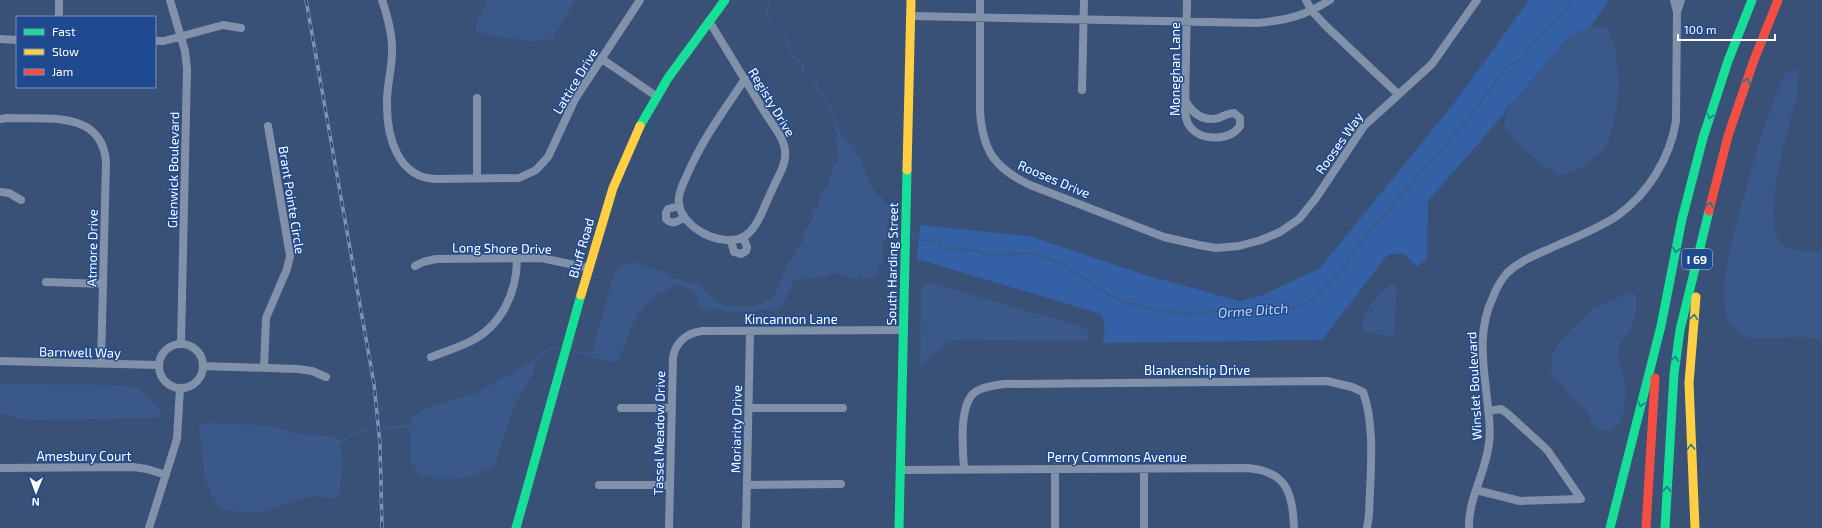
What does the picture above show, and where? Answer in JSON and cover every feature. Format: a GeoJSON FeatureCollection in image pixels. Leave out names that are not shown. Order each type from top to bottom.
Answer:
{"type":"FeatureCollection","features":[{"type":"Feature","properties":{"kind":"main road","name":"Bluff Road"},"geometry":{"type":"LineString","coordinates":[[516,528],[588,268],[617,176],[633,138],[656,96],[677,63],[725,0]]}},
{"type":"Feature","properties":{"kind":"main road","name":"South Harding Street"},"geometry":{"type":"LineString","coordinates":[[899,528],[911,0]]}},
{"type":"Feature","properties":{"kind":"main road","name":"I 69"},"geometry":{"type":"LineString","coordinates":[[1646,528],[1652,409],[1661,326],[1682,219],[1703,138],[1728,61],[1752,0]]}},
{"type":"Feature","properties":{"kind":"main road","name":"I 69"},"geometry":{"type":"LineString","coordinates":[[1665,528],[1676,355],[1705,226],[1736,113],[1754,60],[1778,0]]}},
{"type":"Feature","properties":{"kind":"main road"},"geometry":{"type":"LineString","coordinates":[[1695,528],[1689,383],[1694,315],[1705,226]]}},
{"type":"Feature","properties":{"kind":"main road"},"geometry":{"type":"LineString","coordinates":[[1610,528],[1661,326]]}},
{"type":"Feature","properties":{"kind":"street"},"geometry":{"type":"LineString","coordinates":[[59,0],[59,16]]}},
{"type":"Feature","properties":{"kind":"street","name":"Glenwick Boulevard"},"geometry":{"type":"LineString","coordinates":[[170,0],[181,36],[188,73],[181,344]]}},
{"type":"Feature","properties":{"kind":"street"},"geometry":{"type":"LineString","coordinates":[[382,0],[389,21],[392,48],[387,113],[394,149],[401,162],[417,175],[432,179],[477,179],[477,98]]}},
{"type":"Feature","properties":{"kind":"street","name":"Lattice Drive"},"geometry":{"type":"LineString","coordinates":[[477,179],[513,179],[532,173],[543,164],[550,155],[573,102],[640,0]]}},
{"type":"Feature","properties":{"kind":"street","name":"Rooses Drive"},"geometry":{"type":"LineString","coordinates":[[980,0],[981,131],[986,146],[998,163],[1012,175],[1030,184],[1164,237],[1216,248]]}},
{"type":"Feature","properties":{"kind":"street"},"geometry":{"type":"LineString","coordinates":[[1082,90],[1084,0]]}},
{"type":"Feature","properties":{"kind":"street","name":"Moneghan Lane"},"geometry":{"type":"LineString","coordinates":[[1186,100],[1191,110],[1200,117],[1213,119],[1228,113],[1234,113],[1240,118],[1240,126],[1238,130],[1230,135],[1219,138],[1209,137],[1198,134],[1187,122],[1186,100],[1187,0]]}},
{"type":"Feature","properties":{"kind":"street"},"geometry":{"type":"LineString","coordinates":[[1306,0],[1312,12],[1398,94]]}},
{"type":"Feature","properties":{"kind":"street"},"geometry":{"type":"LineString","coordinates":[[911,16],[1257,23],[1285,20],[1312,12],[1330,0]]}},
{"type":"Feature","properties":{"kind":"street","name":"Rooses Way"},"geometry":{"type":"LineString","coordinates":[[1216,248],[1239,246],[1261,240],[1280,232],[1299,219],[1316,198],[1364,126],[1432,64],[1477,0]]}},
{"type":"Feature","properties":{"kind":"street"},"geometry":{"type":"LineString","coordinates":[[1674,0],[1677,12]]}},
{"type":"Feature","properties":{"kind":"street"},"geometry":{"type":"LineString","coordinates":[[1677,12],[1681,0]]}},
{"type":"Feature","properties":{"kind":"street","name":"Winslet Boulevard"},"geometry":{"type":"LineString","coordinates":[[1469,528],[1471,504],[1490,443],[1482,349],[1483,326],[1490,302],[1506,274],[1523,260],[1599,227],[1625,210],[1648,186],[1666,156],[1674,134],[1676,121],[1677,12]]}},
{"type":"Feature","properties":{"kind":"street","name":"Registy Drive"},"geometry":{"type":"LineString","coordinates":[[709,21],[782,140],[785,156],[783,167],[754,225],[743,237]]}},
{"type":"Feature","properties":{"kind":"street"},"geometry":{"type":"LineString","coordinates":[[156,42],[223,25],[241,28]]}},
{"type":"Feature","properties":{"kind":"street"},"geometry":{"type":"LineString","coordinates":[[0,39],[16,40]]}},
{"type":"Feature","properties":{"kind":"street"},"geometry":{"type":"LineString","coordinates":[[602,59],[656,96]]}},
{"type":"Feature","properties":{"kind":"street"},"geometry":{"type":"LineString","coordinates":[[731,241],[734,252],[741,254],[746,251],[747,247],[743,237],[731,241],[719,239],[690,225],[683,218],[679,206],[680,192],[697,154],[744,79]]}},
{"type":"Feature","properties":{"kind":"street","name":"Atmore Drive"},"geometry":{"type":"LineString","coordinates":[[0,119],[69,120],[86,126],[96,135],[104,150],[106,162],[101,364]]}},
{"type":"Feature","properties":{"kind":"street","name":"Brant Pointe Circle"},"geometry":{"type":"LineString","coordinates":[[264,368],[266,318],[287,269],[290,252],[268,126]]}},
{"type":"Feature","properties":{"kind":"street"},"geometry":{"type":"LineString","coordinates":[[0,192],[9,193],[20,200]]}},
{"type":"Feature","properties":{"kind":"street"},"geometry":{"type":"LineString","coordinates":[[679,206],[668,209],[666,219],[674,223],[683,218]]}},
{"type":"Feature","properties":{"kind":"street"},"geometry":{"type":"LineString","coordinates":[[431,356],[471,341],[484,333],[495,322],[505,308],[514,288],[517,258]]}},
{"type":"Feature","properties":{"kind":"street","name":"Long Shore Drive"},"geometry":{"type":"LineString","coordinates":[[415,266],[423,262],[436,259],[541,258],[588,268]]}},
{"type":"Feature","properties":{"kind":"street"},"geometry":{"type":"LineString","coordinates":[[46,282],[103,284]]}},
{"type":"Feature","properties":{"kind":"street","name":"Kincannon Lane"},"geometry":{"type":"LineString","coordinates":[[680,341],[688,335],[699,332],[904,330]]}},
{"type":"Feature","properties":{"kind":"street","name":"Moriarity Drive"},"geometry":{"type":"LineString","coordinates":[[746,528],[750,331]]}},
{"type":"Feature","properties":{"kind":"street","name":"Tassel Meadow Drive"},"geometry":{"type":"LineString","coordinates":[[669,528],[673,357],[680,341]]}},
{"type":"Feature","properties":{"kind":"street"},"geometry":{"type":"LineString","coordinates":[[181,344],[189,345],[196,350],[201,356],[203,366],[201,375],[196,382],[189,387],[180,388],[171,386],[165,381],[161,375],[159,365],[160,358],[165,351],[174,345],[181,344]]}},
{"type":"Feature","properties":{"kind":"street","name":"Barnwell Way"},"geometry":{"type":"LineString","coordinates":[[0,362],[159,365]]}},
{"type":"Feature","properties":{"kind":"street"},"geometry":{"type":"LineString","coordinates":[[203,366],[304,369],[326,377]]}},
{"type":"Feature","properties":{"kind":"street","name":"Blankenship Drive"},"geometry":{"type":"LineString","coordinates":[[964,470],[963,428],[967,405],[972,395],[992,386],[1003,384],[1327,381],[1352,387],[1363,392],[1368,404],[1370,428],[1369,515],[1367,528]]}},
{"type":"Feature","properties":{"kind":"street"},"geometry":{"type":"LineString","coordinates":[[149,528],[178,434],[180,388]]}},
{"type":"Feature","properties":{"kind":"street"},"geometry":{"type":"LineString","coordinates":[[621,408],[672,408]]}},
{"type":"Feature","properties":{"kind":"street"},"geometry":{"type":"LineString","coordinates":[[749,408],[843,408]]}},
{"type":"Feature","properties":{"kind":"street"},"geometry":{"type":"LineString","coordinates":[[1476,490],[1520,501],[1582,499],[1548,451],[1508,414],[1501,410],[1488,411]]}},
{"type":"Feature","properties":{"kind":"street","name":"Amesbury Court"},"geometry":{"type":"LineString","coordinates":[[0,468],[133,467],[147,469],[166,475]]}},
{"type":"Feature","properties":{"kind":"street","name":"Perry Commons Avenue"},"geometry":{"type":"LineString","coordinates":[[900,470],[1261,469],[1274,474],[1288,491],[1293,510],[1294,528]]}},
{"type":"Feature","properties":{"kind":"street"},"geometry":{"type":"LineString","coordinates":[[1055,470],[1055,528]]}},
{"type":"Feature","properties":{"kind":"street"},"geometry":{"type":"LineString","coordinates":[[1144,470],[1144,528]]}},
{"type":"Feature","properties":{"kind":"street"},"geometry":{"type":"LineString","coordinates":[[747,485],[841,484]]}},
{"type":"Feature","properties":{"kind":"street"},"geometry":{"type":"LineString","coordinates":[[599,485],[670,485]]}},
{"type":"Feature","properties":{"kind":"shaded area"},"geometry":{"type":"Polygon","coordinates":[[[488,0],[576,0],[553,39],[535,41],[534,43],[532,41],[497,37],[480,32],[476,34],[476,24],[488,0]]]}},
{"type":"Feature","properties":{"kind":"shaded area"},"geometry":{"type":"Polygon","coordinates":[[[1529,0],[1609,0],[1590,27],[1569,36],[1519,96],[1510,104],[1498,121],[1428,201],[1427,258],[1417,267],[1405,254],[1388,254],[1322,340],[1103,343],[1105,327],[1101,314],[917,259],[920,225],[1029,236],[1145,275],[1240,301],[1263,295],[1320,268],[1455,102],[1529,0]]]}},
{"type":"Feature","properties":{"kind":"shaded area"},"geometry":{"type":"Polygon","coordinates":[[[1606,26],[1611,34],[1609,37],[1611,40],[1614,40],[1618,78],[1617,103],[1612,128],[1605,148],[1600,154],[1571,173],[1561,175],[1555,173],[1551,167],[1548,170],[1523,148],[1504,127],[1505,116],[1510,104],[1519,96],[1569,36],[1590,27],[1606,26]]]}},
{"type":"Feature","properties":{"kind":"shaded area"},"geometry":{"type":"Polygon","coordinates":[[[1796,69],[1798,77],[1797,100],[1792,112],[1776,183],[1774,200],[1775,229],[1779,240],[1788,247],[1805,251],[1822,251],[1822,340],[1802,337],[1765,339],[1754,338],[1744,336],[1736,332],[1731,327],[1728,320],[1725,308],[1724,291],[1727,262],[1752,167],[1774,98],[1786,72],[1796,69]]]}},
{"type":"Feature","properties":{"kind":"shaded area"},"geometry":{"type":"Polygon","coordinates":[[[835,122],[843,138],[854,146],[857,155],[861,157],[871,186],[874,188],[877,196],[881,195],[886,205],[892,205],[901,222],[892,216],[887,220],[887,230],[893,234],[901,234],[901,236],[887,237],[882,242],[883,261],[879,266],[878,274],[872,278],[863,279],[861,275],[858,275],[856,279],[840,274],[833,274],[824,278],[821,277],[792,281],[791,289],[786,294],[787,298],[783,303],[783,306],[777,308],[775,312],[763,309],[750,312],[746,310],[744,312],[734,311],[731,313],[713,308],[706,313],[697,304],[697,297],[695,293],[689,288],[678,284],[656,295],[645,306],[645,309],[643,308],[641,312],[636,315],[636,319],[629,330],[630,332],[624,347],[619,354],[620,359],[614,362],[596,359],[589,354],[592,352],[612,280],[618,267],[627,264],[634,262],[640,263],[652,269],[662,270],[680,280],[701,284],[704,291],[721,305],[752,307],[771,298],[778,288],[790,260],[795,255],[795,250],[798,249],[804,239],[803,233],[813,218],[812,211],[817,209],[822,193],[828,186],[834,163],[838,160],[839,155],[836,152],[838,148],[835,140],[838,134],[835,131],[835,122]]]}},
{"type":"Feature","properties":{"kind":"shaded area"},"geometry":{"type":"Polygon","coordinates":[[[928,282],[1083,327],[1089,331],[1087,340],[957,340],[948,342],[923,364],[920,364],[921,287],[928,282]]]}},
{"type":"Feature","properties":{"kind":"shaded area"},"geometry":{"type":"Polygon","coordinates":[[[1393,284],[1397,287],[1394,335],[1390,337],[1365,332],[1362,328],[1368,309],[1382,291],[1393,284]]]}},
{"type":"Feature","properties":{"kind":"shaded area"},"geometry":{"type":"Polygon","coordinates":[[[1630,292],[1635,294],[1637,304],[1636,314],[1633,324],[1618,352],[1618,358],[1625,386],[1624,411],[1618,425],[1605,431],[1591,425],[1590,416],[1587,412],[1566,391],[1553,373],[1549,370],[1552,365],[1551,353],[1554,352],[1559,343],[1583,319],[1589,310],[1630,292]]]}},
{"type":"Feature","properties":{"kind":"shaded area"},"geometry":{"type":"Polygon","coordinates":[[[529,363],[534,365],[533,374],[515,404],[494,466],[472,476],[455,479],[433,479],[430,475],[422,476],[418,474],[410,460],[410,434],[408,426],[412,417],[429,407],[476,393],[529,363]]]}},
{"type":"Feature","properties":{"kind":"shaded area"},"geometry":{"type":"Polygon","coordinates":[[[0,384],[125,385],[139,388],[161,411],[161,416],[157,418],[20,419],[0,413],[0,384]]]}},
{"type":"Feature","properties":{"kind":"shaded area"},"geometry":{"type":"Polygon","coordinates":[[[216,422],[217,424],[267,425],[297,434],[332,436],[344,441],[340,445],[343,459],[339,497],[311,497],[252,513],[243,513],[219,508],[210,492],[203,473],[204,470],[199,427],[203,424],[216,422]]]}},
{"type":"Feature","properties":{"kind":"waterway"},"geometry":{"type":"LineString","coordinates":[[770,0],[766,13],[770,23],[784,36],[792,55],[802,64],[803,71],[816,82],[817,89],[828,104],[835,122]]}},
{"type":"Feature","properties":{"kind":"waterway","name":"Orme Ditch"},"geometry":{"type":"LineString","coordinates":[[910,236],[925,240],[929,243],[935,238],[939,239],[942,247],[945,248],[977,251],[992,255],[1030,253],[1059,262],[1114,298],[1148,309],[1188,314],[1225,310],[1297,307],[1314,298],[1345,267],[1353,252],[1426,166],[1468,120],[1507,66],[1523,58],[1532,42],[1553,25],[1572,0]]}},
{"type":"Feature","properties":{"kind":"waterway","name":"Orme Ditch"},"geometry":{"type":"LineString","coordinates":[[912,231],[915,239]]}},
{"type":"Feature","properties":{"kind":"waterway","name":"Orme Ditch"},"geometry":{"type":"LineString","coordinates":[[532,363],[549,349],[558,348]]}},
{"type":"Feature","properties":{"kind":"waterway","name":"Orme Ditch"},"geometry":{"type":"LineString","coordinates":[[574,352],[589,354]]}},
{"type":"Feature","properties":{"kind":"waterway","name":"Orme Ditch"},"geometry":{"type":"LineString","coordinates":[[384,428],[408,426]]}},
{"type":"Feature","properties":{"kind":"waterway","name":"Orme Ditch"},"geometry":{"type":"LineString","coordinates":[[344,441],[358,432],[373,429]]}},
{"type":"Feature","properties":{"kind":"railway"},"geometry":{"type":"LineString","coordinates":[[306,0],[374,384],[380,444],[382,528]]}},
{"type":"Feature","properties":{"kind":"traffic: fast"},"geometry":{"type":"LineString","coordinates":[[640,126],[668,78],[725,0]]}},
{"type":"Feature","properties":{"kind":"traffic: fast"},"geometry":{"type":"LineString","coordinates":[[1610,528],[1661,326],[1682,219],[1703,138],[1728,61],[1752,0]]}},
{"type":"Feature","properties":{"kind":"traffic: fast"},"geometry":{"type":"LineString","coordinates":[[899,528],[907,170]]}},
{"type":"Feature","properties":{"kind":"traffic: fast"},"geometry":{"type":"LineString","coordinates":[[1665,528],[1674,374],[1680,330],[1709,211]]}},
{"type":"Feature","properties":{"kind":"traffic: fast"},"geometry":{"type":"LineString","coordinates":[[516,528],[581,295]]}},
{"type":"Feature","properties":{"kind":"traffic: slow"},"geometry":{"type":"LineString","coordinates":[[907,170],[911,0]]}},
{"type":"Feature","properties":{"kind":"traffic: slow"},"geometry":{"type":"LineString","coordinates":[[581,295],[613,188],[640,126]]}},
{"type":"Feature","properties":{"kind":"traffic: slow"},"geometry":{"type":"LineString","coordinates":[[1695,528],[1689,383],[1696,297]]}},
{"type":"Feature","properties":{"kind":"traffic: jam"},"geometry":{"type":"LineString","coordinates":[[1709,211],[1728,136],[1754,60],[1778,0]]}},
{"type":"Feature","properties":{"kind":"traffic: jam"},"geometry":{"type":"LineString","coordinates":[[1646,528],[1655,378]]}}]}
